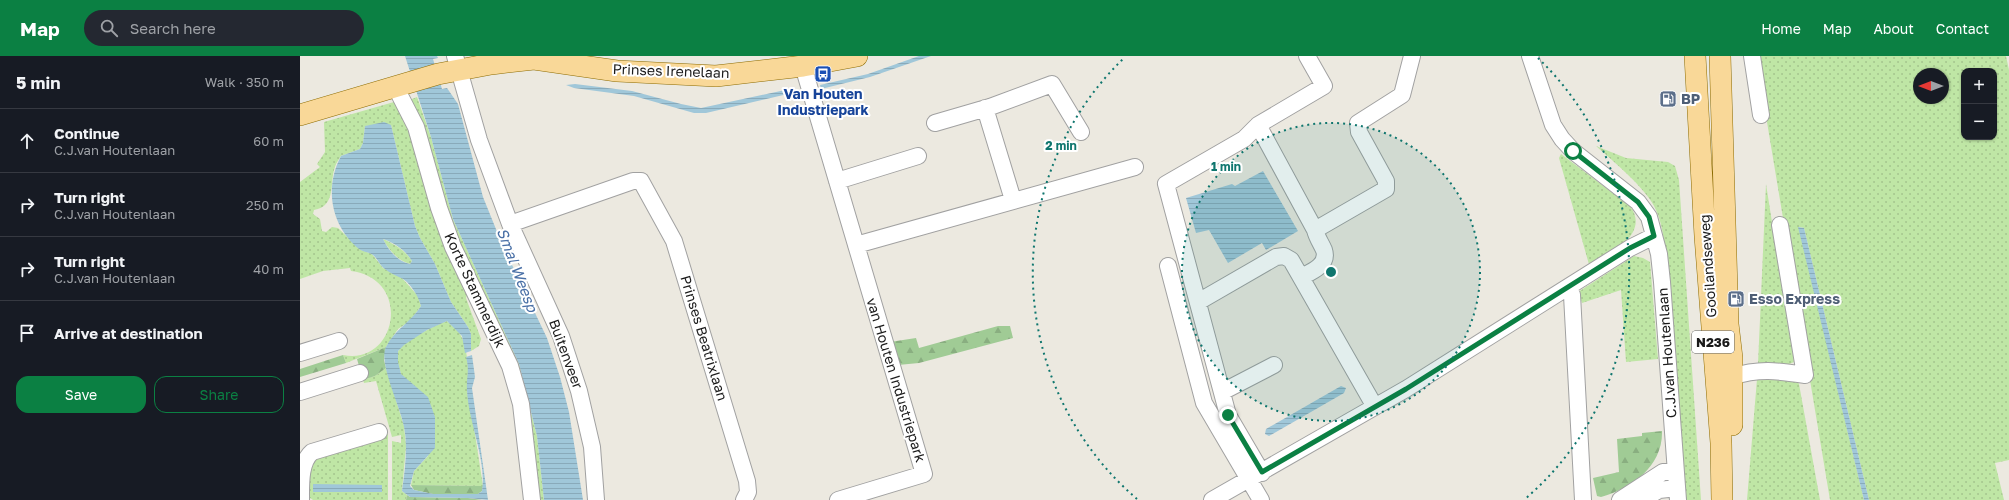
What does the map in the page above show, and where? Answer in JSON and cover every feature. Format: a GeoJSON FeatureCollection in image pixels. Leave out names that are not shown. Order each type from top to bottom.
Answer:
{"type":"FeatureCollection","features":[{"type":"Feature","properties":{"kind":"main road","name":"Prinses Irenelaan"},"geometry":{"type":"LineString","coordinates":[[300,115],[438,74],[457,62],[534,59],[617,70],[716,76],[803,66],[857,56]]}},
{"type":"Feature","properties":{"kind":"main road","name":"Gooilandseweg"},"geometry":{"type":"LineString","coordinates":[[1695,56],[1705,244],[1721,443],[1722,500]]}},
{"type":"Feature","properties":{"kind":"main road","name":"Gooilandseweg"},"geometry":{"type":"LineString","coordinates":[[1720,56],[1728,324],[1732,358],[1731,500]]}},
{"type":"Feature","properties":{"kind":"street"},"geometry":{"type":"LineString","coordinates":[[1261,500],[1255,476],[1228,415],[1166,184],[1244,139],[1258,125],[1324,86],[1306,56]]}},
{"type":"Feature","properties":{"kind":"street"},"geometry":{"type":"LineString","coordinates":[[1315,230],[1386,189],[1386,181],[1359,132],[1358,123],[1402,95],[1412,56]]}},
{"type":"Feature","properties":{"kind":"street","name":"C.J.van Houtenlaan"},"geometry":{"type":"LineString","coordinates":[[1530,56],[1553,125],[1562,139],[1573,151],[1638,202],[1649,217],[1659,254],[1677,494],[1659,490],[1642,500]]}},
{"type":"Feature","properties":{"kind":"street"},"geometry":{"type":"LineString","coordinates":[[1752,56],[1762,115]]}},
{"type":"Feature","properties":{"kind":"street","name":"Buitenveer"},"geometry":{"type":"LineString","coordinates":[[457,62],[479,140],[510,224],[561,336],[579,391],[592,447],[596,500]]}},
{"type":"Feature","properties":{"kind":"street","name":"van Houten Industriepark"},"geometry":{"type":"LineString","coordinates":[[803,66],[924,474],[838,500]]}},
{"type":"Feature","properties":{"kind":"street"},"geometry":{"type":"LineString","coordinates":[[935,123],[985,108],[1052,84],[1082,132]]}},
{"type":"Feature","properties":{"kind":"street","name":"Korte Stammerdijk"},"geometry":{"type":"LineString","coordinates":[[400,85],[416,127],[439,208],[453,247],[510,366],[520,404],[532,500]]}},
{"type":"Feature","properties":{"kind":"street"},"geometry":{"type":"LineString","coordinates":[[985,108],[1013,200]]}},
{"type":"Feature","properties":{"kind":"street"},"geometry":{"type":"LineString","coordinates":[[1258,125],[1315,230],[1317,239],[1324,250],[1324,259],[1318,267],[1301,277]]}},
{"type":"Feature","properties":{"kind":"street"},"geometry":{"type":"LineString","coordinates":[[837,181],[918,156]]}},
{"type":"Feature","properties":{"kind":"street"},"geometry":{"type":"LineString","coordinates":[[856,246],[1013,200],[1135,167]]}},
{"type":"Feature","properties":{"kind":"street","name":"Prinses Beatrixlaan"},"geometry":{"type":"LineString","coordinates":[[510,224],[632,181],[641,181],[674,240],[747,481],[748,492],[744,500]]}},
{"type":"Feature","properties":{"kind":"street"},"geometry":{"type":"LineString","coordinates":[[1732,377],[1754,370],[1779,371],[1805,375],[1780,225]]}},
{"type":"Feature","properties":{"kind":"street"},"geometry":{"type":"LineString","coordinates":[[1212,500],[1375,407],[1571,291],[1630,248],[1654,236]]}},
{"type":"Feature","properties":{"kind":"street"},"geometry":{"type":"LineString","coordinates":[[1198,302],[1280,256],[1291,260],[1375,407]]}},
{"type":"Feature","properties":{"kind":"street"},"geometry":{"type":"LineString","coordinates":[[1168,266],[1204,403],[1255,476]]}},
{"type":"Feature","properties":{"kind":"street"},"geometry":{"type":"LineString","coordinates":[[1571,291],[1583,500]]}},
{"type":"Feature","properties":{"kind":"street"},"geometry":{"type":"LineString","coordinates":[[300,353],[339,341]]}},
{"type":"Feature","properties":{"kind":"street"},"geometry":{"type":"LineString","coordinates":[[1222,392],[1274,365]]}},
{"type":"Feature","properties":{"kind":"street"},"geometry":{"type":"LineString","coordinates":[[300,392],[360,373]]}},
{"type":"Feature","properties":{"kind":"street"},"geometry":{"type":"LineString","coordinates":[[300,500],[303,462],[306,456],[312,452],[379,432]]}},
{"type":"Feature","properties":{"kind":"street"},"geometry":{"type":"LineString","coordinates":[[1620,500],[1663,472],[1675,471]]}},
{"type":"Feature","properties":{"kind":"green space"},"geometry":{"type":"Polygon","coordinates":[[[1756,56],[2006,56],[2009,70],[2009,460],[1995,463],[2004,500],[1869,500],[1804,228],[1799,227],[1864,500],[1830,500],[1756,56]]]}},
{"type":"Feature","properties":{"kind":"green space"},"geometry":{"type":"Polygon","coordinates":[[[417,97],[431,137],[453,219],[519,364],[537,436],[544,500],[534,500],[525,412],[459,250],[407,101],[417,97]]]}},
{"type":"Feature","properties":{"kind":"green space"},"geometry":{"type":"Polygon","coordinates":[[[394,102],[401,109],[470,287],[466,298],[481,339],[479,346],[471,351],[471,334],[468,327],[451,302],[435,264],[420,238],[415,226],[391,125],[365,126],[363,143],[360,149],[341,156],[333,173],[329,199],[321,208],[314,210],[313,214],[320,219],[322,231],[326,232],[332,227],[338,228],[361,250],[372,254],[383,268],[402,278],[418,296],[421,306],[410,321],[398,329],[386,347],[346,363],[343,355],[361,355],[376,348],[386,335],[390,320],[390,304],[384,289],[371,277],[351,271],[350,268],[323,271],[300,279],[300,182],[320,167],[317,164],[325,152],[324,122],[394,102]]]}},
{"type":"Feature","properties":{"kind":"green space"},"geometry":{"type":"Polygon","coordinates":[[[1596,146],[1626,158],[1668,162],[1675,166],[1679,180],[1701,500],[1684,500],[1665,248],[1660,221],[1654,206],[1643,191],[1628,174],[1596,146]]]}},
{"type":"Feature","properties":{"kind":"green space"},"geometry":{"type":"Polygon","coordinates":[[[1561,154],[1630,206],[1635,216],[1635,226],[1632,234],[1625,243],[1590,268],[1559,158],[1561,154]]]}},
{"type":"Feature","properties":{"kind":"green space"},"geometry":{"type":"Polygon","coordinates":[[[1766,184],[1794,362],[1787,365],[1758,364],[1766,184]]]}},
{"type":"Feature","properties":{"kind":"green space"},"geometry":{"type":"Polygon","coordinates":[[[383,239],[403,251],[412,261],[410,264],[401,260],[394,254],[383,239]]]}},
{"type":"Feature","properties":{"kind":"green space"},"geometry":{"type":"Polygon","coordinates":[[[1634,256],[1643,258],[1650,262],[1658,359],[1626,362],[1621,290],[1582,303],[1578,292],[1634,256]]]}},
{"type":"Feature","properties":{"kind":"green space"},"geometry":{"type":"Polygon","coordinates":[[[447,321],[459,332],[465,344],[469,372],[467,391],[483,486],[411,485],[414,471],[428,456],[399,369],[397,355],[400,348],[412,339],[447,321]]]}},
{"type":"Feature","properties":{"kind":"green space"},"geometry":{"type":"Polygon","coordinates":[[[998,326],[1010,326],[1013,338],[919,363],[898,365],[890,342],[916,338],[919,348],[998,326]]]}},
{"type":"Feature","properties":{"kind":"green space"},"geometry":{"type":"Polygon","coordinates":[[[386,347],[384,360],[386,368],[375,376],[363,380],[357,359],[386,347]]]}},
{"type":"Feature","properties":{"kind":"green space"},"geometry":{"type":"Polygon","coordinates":[[[343,355],[346,363],[300,377],[300,369],[343,355]]]}},
{"type":"Feature","properties":{"kind":"green space"},"geometry":{"type":"Polygon","coordinates":[[[386,368],[404,426],[406,446],[402,491],[407,495],[406,500],[392,500],[392,441],[401,443],[401,435],[392,437],[376,381],[364,383],[363,380],[375,376],[386,368]]]}},
{"type":"Feature","properties":{"kind":"green space"},"geometry":{"type":"Polygon","coordinates":[[[1760,377],[1797,381],[1799,384],[1820,500],[1747,500],[1757,379],[1760,377]]]}},
{"type":"Feature","properties":{"kind":"green space"},"geometry":{"type":"Polygon","coordinates":[[[1662,431],[1661,444],[1657,455],[1644,474],[1624,488],[1601,497],[1597,496],[1593,478],[1619,472],[1617,439],[1642,436],[1642,433],[1662,431]]]}},
{"type":"Feature","properties":{"kind":"green space"},"geometry":{"type":"Polygon","coordinates":[[[388,434],[388,500],[313,500],[310,498],[310,467],[315,456],[388,434]]]}},
{"type":"Feature","properties":{"kind":"green space"},"geometry":{"type":"Polygon","coordinates":[[[411,485],[483,486],[482,491],[478,494],[433,494],[414,490],[411,485]]]}},
{"type":"Feature","properties":{"kind":"green space"},"geometry":{"type":"Polygon","coordinates":[[[407,495],[410,497],[468,498],[482,500],[406,500],[407,495]]]}},
{"type":"Feature","properties":{"kind":"water"},"geometry":{"type":"Polygon","coordinates":[[[405,56],[437,56],[438,58],[433,59],[442,89],[447,88],[458,104],[483,197],[502,244],[547,338],[560,377],[569,412],[583,500],[544,500],[537,436],[519,364],[453,219],[431,137],[405,56]]]}},
{"type":"Feature","properties":{"kind":"water"},"geometry":{"type":"Polygon","coordinates":[[[919,56],[931,56],[870,77],[821,89],[820,85],[868,74],[919,56]]]}},
{"type":"Feature","properties":{"kind":"water"},"geometry":{"type":"Polygon","coordinates":[[[575,84],[632,91],[701,108],[790,89],[792,93],[706,113],[694,113],[634,96],[574,88],[566,85],[575,84]]]}},
{"type":"Feature","properties":{"kind":"water"},"geometry":{"type":"Polygon","coordinates":[[[384,122],[391,125],[415,226],[435,264],[451,302],[471,334],[471,351],[465,353],[462,336],[447,321],[427,330],[404,345],[398,351],[398,362],[401,374],[428,397],[435,417],[435,448],[414,471],[410,486],[414,490],[433,494],[478,494],[482,491],[482,466],[470,414],[467,390],[468,366],[466,357],[472,355],[475,377],[472,388],[488,500],[468,498],[410,497],[402,491],[406,459],[406,442],[402,419],[387,374],[384,354],[389,341],[421,306],[416,294],[408,283],[382,266],[373,255],[362,251],[349,240],[342,229],[333,206],[332,193],[336,168],[341,156],[360,149],[363,143],[365,126],[384,122]],[[383,239],[388,248],[397,258],[410,264],[412,261],[406,253],[396,245],[383,239]]]}},
{"type":"Feature","properties":{"kind":"water"},"geometry":{"type":"Polygon","coordinates":[[[1263,171],[1298,231],[1266,250],[1262,243],[1228,263],[1209,230],[1196,233],[1186,198],[1232,184],[1235,186],[1263,171]]]}},
{"type":"Feature","properties":{"kind":"water"},"geometry":{"type":"Polygon","coordinates":[[[1798,227],[1804,228],[1869,500],[1864,500],[1798,227]]]}},
{"type":"Feature","properties":{"kind":"water"},"geometry":{"type":"Polygon","coordinates":[[[1341,386],[1346,388],[1344,393],[1269,436],[1265,434],[1266,429],[1341,386]]]}},
{"type":"Feature","properties":{"kind":"water"},"geometry":{"type":"Polygon","coordinates":[[[313,484],[382,485],[382,492],[313,492],[313,484]]]}},
{"type":"Feature","properties":{"kind":"place","name":"Van Houten Industriepark"},"geometry":{"type":"Point","coordinates":[823,74]}},
{"type":"Feature","properties":{"kind":"place","name":"BP"},"geometry":{"type":"Point","coordinates":[1668,99]}},
{"type":"Feature","properties":{"kind":"place","name":"Esso Express"},"geometry":{"type":"Point","coordinates":[1736,299]}},
{"type":"Feature","properties":{"kind":"route"},"geometry":{"type":"LineString","coordinates":[[1228,415],[1262,472],[1406,389],[1569,288],[1630,248],[1654,236],[1649,217],[1638,202],[1573,151]]}},
{"type":"Feature","properties":{"kind":"water label","name":"Smal Weesp"},"geometry":{"type":"Point","coordinates":[517,270]}}]}
